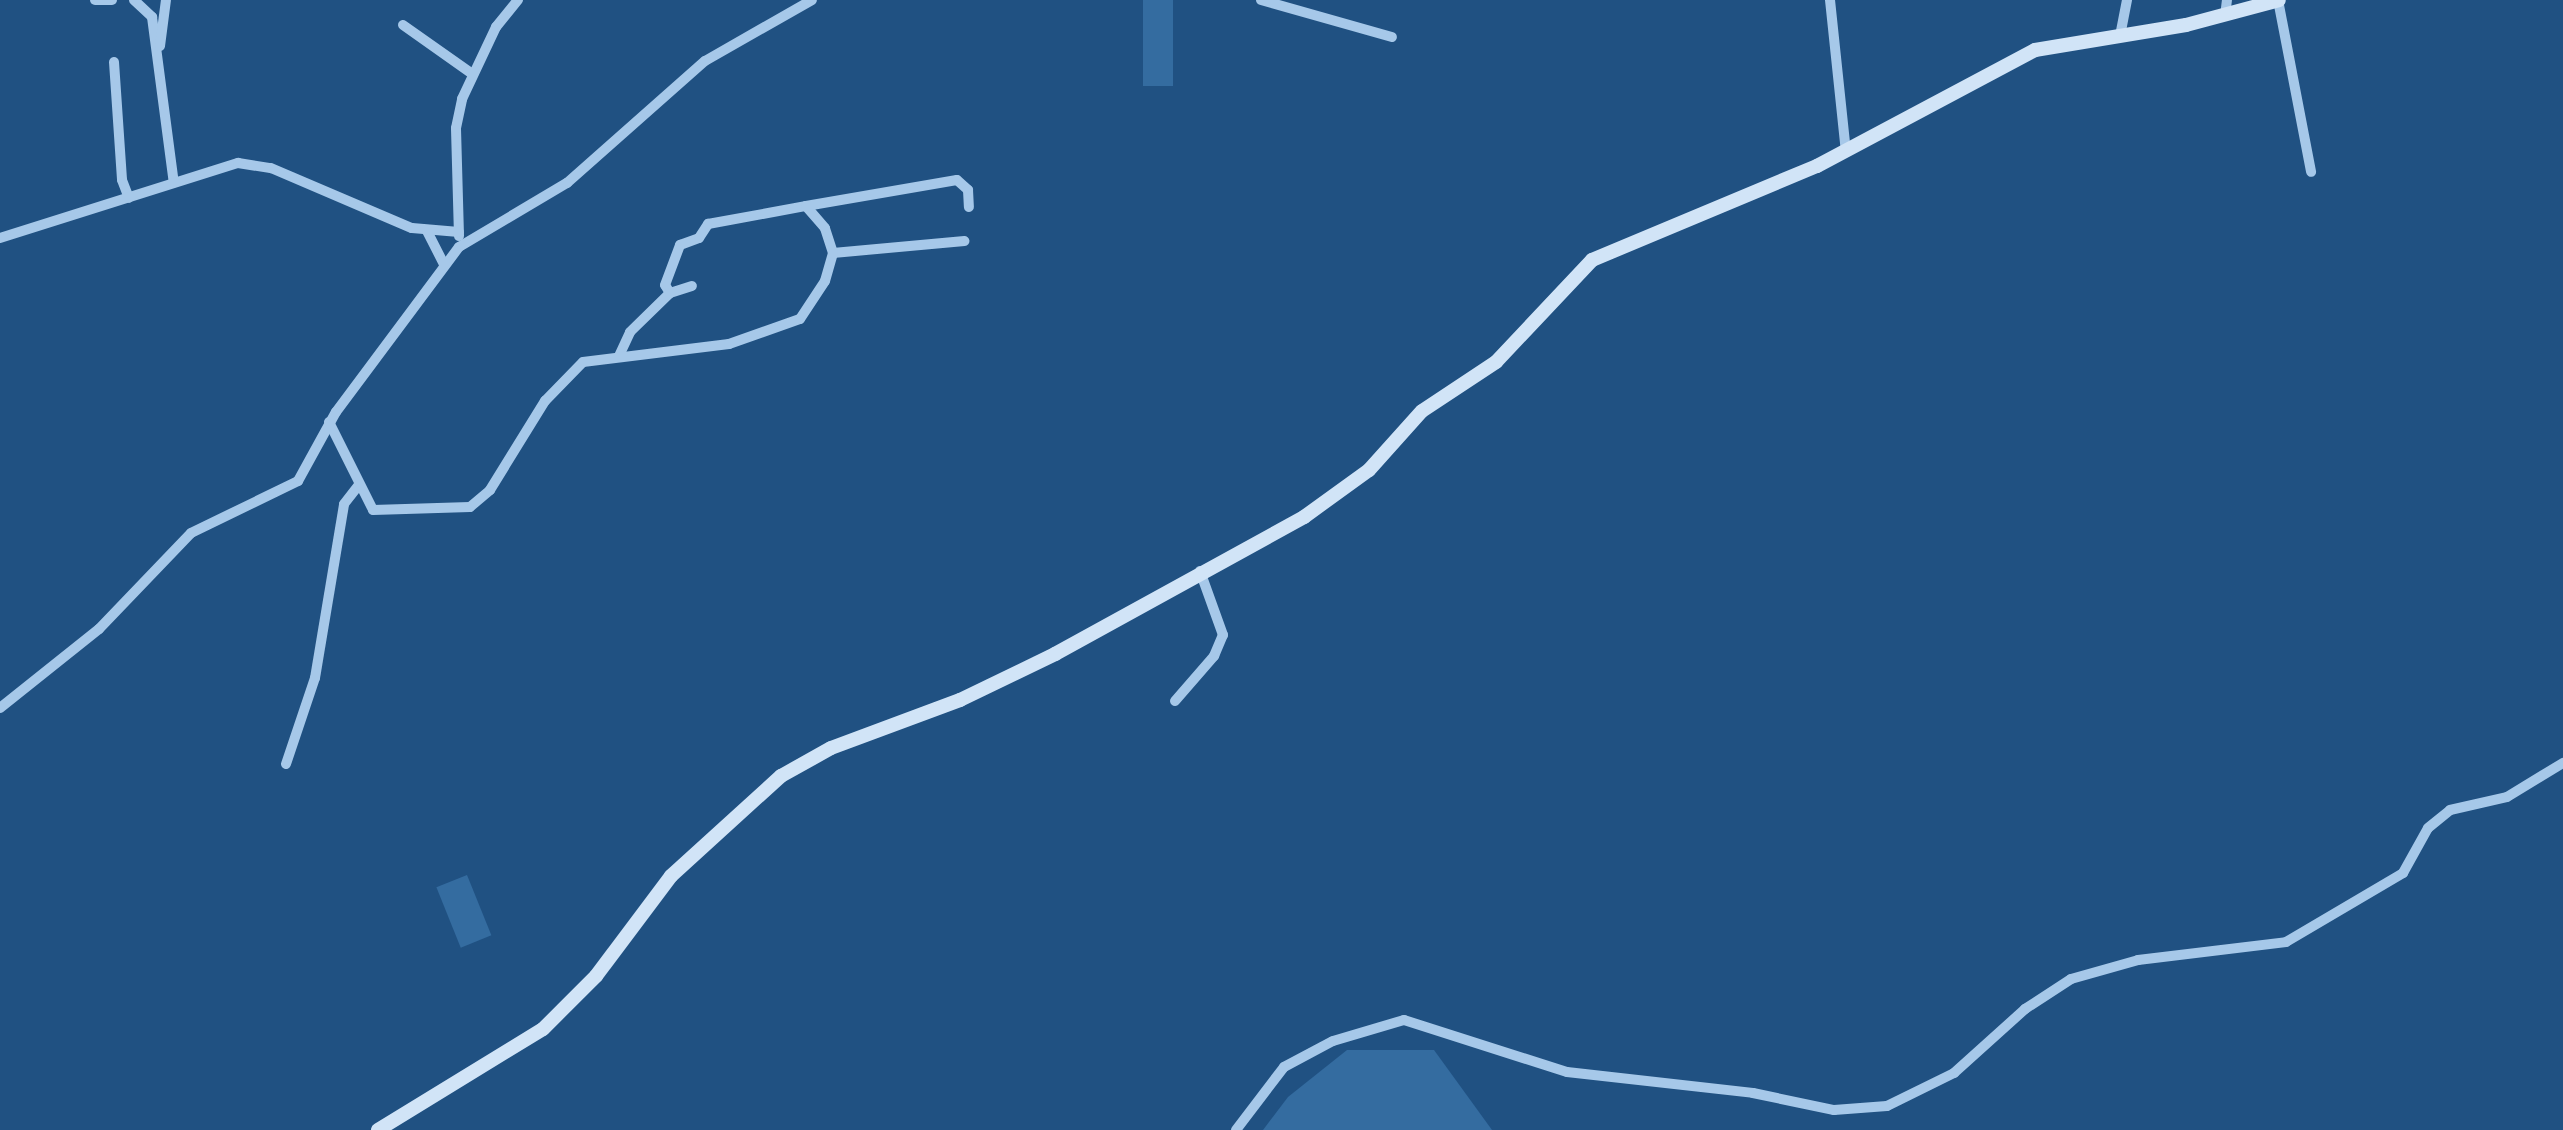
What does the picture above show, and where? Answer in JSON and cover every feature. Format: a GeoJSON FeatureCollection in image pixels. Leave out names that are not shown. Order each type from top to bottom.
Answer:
{"type":"FeatureCollection","features":[{"type":"Feature","properties":{"kind":"street"},"geometry":{"type":"LineString","coordinates":[[95,0],[112,0]]}},
{"type":"Feature","properties":{"kind":"street"},"geometry":{"type":"LineString","coordinates":[[134,0],[152,18],[174,183]]}},
{"type":"Feature","properties":{"kind":"street"},"geometry":{"type":"LineString","coordinates":[[159,52],[166,0]]}},
{"type":"Feature","properties":{"kind":"street"},"geometry":{"type":"LineString","coordinates":[[459,248],[456,128],[471,72],[518,0]]}},
{"type":"Feature","properties":{"kind":"street"},"geometry":{"type":"LineString","coordinates":[[0,708],[99,629],[191,533],[298,481],[329,422],[391,347],[444,264],[459,248],[567,183],[705,61],[812,0]]}},
{"type":"Feature","properties":{"kind":"street"},"geometry":{"type":"LineString","coordinates":[[1261,0],[1392,37]]}},
{"type":"Feature","properties":{"kind":"street"},"geometry":{"type":"LineString","coordinates":[[1830,0],[1846,151]]}},
{"type":"Feature","properties":{"kind":"street"},"geometry":{"type":"LineString","coordinates":[[2120,36],[2127,0]]}},
{"type":"Feature","properties":{"kind":"street"},"geometry":{"type":"LineString","coordinates":[[2225,16],[2227,0]]}},
{"type":"Feature","properties":{"kind":"street"},"geometry":{"type":"LineString","coordinates":[[378,1130],[542,1029],[596,976],[686,860],[781,776],[831,748],[992,684],[1350,486],[1422,411],[1496,362],[1592,260],[1846,151],[2035,50],[2225,16],[2278,0],[2311,172]]}},
{"type":"Feature","properties":{"kind":"street"},"geometry":{"type":"LineString","coordinates":[[403,25],[471,72]]}},
{"type":"Feature","properties":{"kind":"street"},"geometry":{"type":"LineString","coordinates":[[114,62],[122,180],[129,198]]}},
{"type":"Feature","properties":{"kind":"street"},"geometry":{"type":"LineString","coordinates":[[0,238],[174,183],[209,168],[256,164],[427,231],[459,232]]}},
{"type":"Feature","properties":{"kind":"street"},"geometry":{"type":"LineString","coordinates":[[670,293],[665,284],[680,245],[699,238],[708,224],[956,180],[965,184],[969,207]]}},
{"type":"Feature","properties":{"kind":"street"},"geometry":{"type":"LineString","coordinates":[[329,422],[373,510],[470,507],[490,490],[555,387],[583,362],[713,347],[780,330],[813,303],[833,253],[825,228],[806,206]]}},
{"type":"Feature","properties":{"kind":"street"},"geometry":{"type":"LineString","coordinates":[[427,231],[444,264]]}},
{"type":"Feature","properties":{"kind":"street"},"geometry":{"type":"LineString","coordinates":[[833,253],[964,241]]}},
{"type":"Feature","properties":{"kind":"street"},"geometry":{"type":"LineString","coordinates":[[619,356],[630,332],[670,293],[692,286]]}},
{"type":"Feature","properties":{"kind":"street"},"geometry":{"type":"LineString","coordinates":[[286,764],[315,678],[344,504],[358,486]]}},
{"type":"Feature","properties":{"kind":"street"},"geometry":{"type":"LineString","coordinates":[[1175,701],[1214,656],[1223,635],[1200,570]]}},
{"type":"Feature","properties":{"kind":"street"},"geometry":{"type":"LineString","coordinates":[[1236,1130],[1284,1067],[1333,1040],[1404,1020],[1568,1072],[1752,1092],[1834,1110],[1887,1106],[1954,1073],[2025,1010],[2071,980],[2138,960],[2286,942],[2402,872],[2428,828],[2450,810],[2506,797],[2563,764]]}},
{"type":"Feature","properties":{"kind":"shaded area"},"geometry":{"type":"Polygon","coordinates":[[[1143,0],[1173,0],[1173,86],[1143,86],[1143,0]]]}},
{"type":"Feature","properties":{"kind":"shaded area"},"geometry":{"type":"Polygon","coordinates":[[[467,875],[491,935],[461,948],[436,887],[467,875]]]}},
{"type":"Feature","properties":{"kind":"shaded area"},"geometry":{"type":"Polygon","coordinates":[[[1347,1050],[1434,1050],[1492,1130],[1263,1130],[1288,1097],[1347,1050]]]}}]}
